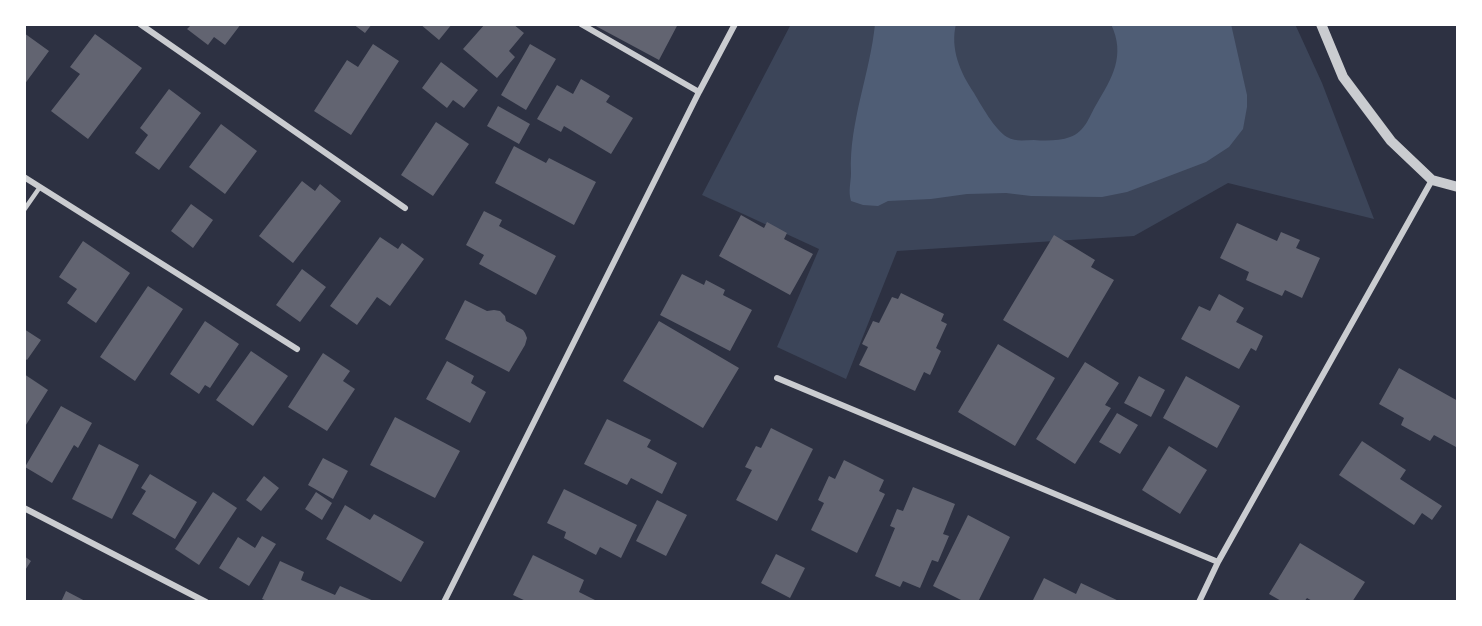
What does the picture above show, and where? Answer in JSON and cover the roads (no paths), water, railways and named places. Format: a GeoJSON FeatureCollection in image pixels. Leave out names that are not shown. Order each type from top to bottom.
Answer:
{"type":"FeatureCollection","features":[{"type":"Feature","properties":{"kind":"street"},"geometry":{"type":"LineString","coordinates":[[140,24],[405,208]]}},
{"type":"Feature","properties":{"kind":"street"},"geometry":{"type":"LineString","coordinates":[[581,24],[699,92]]}},
{"type":"Feature","properties":{"kind":"street"},"geometry":{"type":"LineString","coordinates":[[444,602],[735,24]]}},
{"type":"Feature","properties":{"kind":"street"},"geometry":{"type":"LineString","coordinates":[[1321,24],[1343,77],[1391,141],[1432,180],[1458,187]]}},
{"type":"Feature","properties":{"kind":"street"},"geometry":{"type":"LineString","coordinates":[[24,177],[297,349]]}},
{"type":"Feature","properties":{"kind":"street"},"geometry":{"type":"LineString","coordinates":[[1199,602],[1218,562],[1432,180]]}},
{"type":"Feature","properties":{"kind":"street"},"geometry":{"type":"LineString","coordinates":[[777,378],[1218,562]]}},
{"type":"Feature","properties":{"kind":"street"},"geometry":{"type":"LineString","coordinates":[[24,508],[206,602]]}},
{"type":"Feature","properties":{"kind":"lane"},"geometry":{"type":"LineString","coordinates":[[24,210],[40,187]]}}]}
